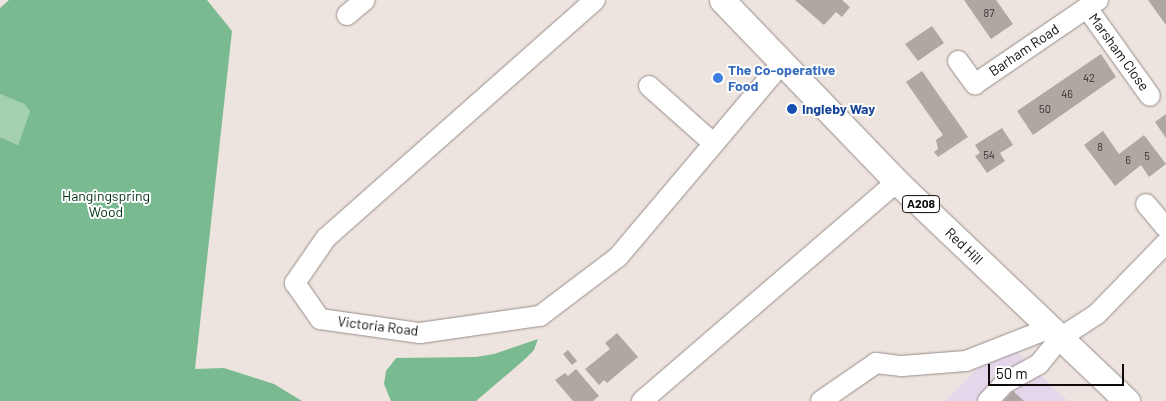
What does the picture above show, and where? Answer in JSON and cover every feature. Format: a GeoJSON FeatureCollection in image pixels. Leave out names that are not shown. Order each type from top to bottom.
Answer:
{"type":"FeatureCollection","features":[{"type":"Feature","properties":{"kind":"main road","name":"Red Hill"},"geometry":{"type":"LineString","coordinates":[[722,0],[897,182],[1121,399]]}},
{"type":"Feature","properties":{"kind":"street"},"geometry":{"type":"LineString","coordinates":[[347,15],[365,0]]}},
{"type":"Feature","properties":{"kind":"street","name":"Victoria Road"},"geometry":{"type":"LineString","coordinates":[[595,0],[326,238],[295,283],[320,319],[420,333],[540,316],[618,257],[782,63]]}},
{"type":"Feature","properties":{"kind":"street","name":"Barham Road"},"geometry":{"type":"LineString","coordinates":[[958,61],[975,84],[1092,4]]}},
{"type":"Feature","properties":{"kind":"street","name":"Marsham Close"},"geometry":{"type":"LineString","coordinates":[[1092,4],[1150,96]]}},
{"type":"Feature","properties":{"kind":"street"},"geometry":{"type":"LineString","coordinates":[[649,86],[714,144]]}},
{"type":"Feature","properties":{"kind":"street"},"geometry":{"type":"LineString","coordinates":[[642,401],[897,182]]}},
{"type":"Feature","properties":{"kind":"street"},"geometry":{"type":"LineString","coordinates":[[1146,204],[1166,228]]}},
{"type":"Feature","properties":{"kind":"street"},"geometry":{"type":"LineString","coordinates":[[821,401],[876,363],[902,366],[966,361],[1055,333],[1097,314],[1166,243]]}},
{"type":"Feature","properties":{"kind":"street"},"geometry":{"type":"LineString","coordinates":[[988,401],[1005,383],[1039,364],[1055,333]]}},
{"type":"Feature","properties":{"kind":"shaded area"},"geometry":{"type":"Polygon","coordinates":[[[1017,352],[1068,401],[945,401],[978,368],[1017,352]]]}},
{"type":"Feature","properties":{"kind":"green space","name":"Hangingspring Wood"},"geometry":{"type":"Polygon","coordinates":[[[9,0],[207,0],[232,31],[195,369],[224,368],[274,384],[302,401],[0,401],[0,137],[18,145],[30,111],[24,104],[0,94],[0,8],[9,0]]]}},
{"type":"Feature","properties":{"kind":"green space"},"geometry":{"type":"Polygon","coordinates":[[[0,94],[24,104],[30,111],[18,145],[0,137],[0,94]]]}},
{"type":"Feature","properties":{"kind":"green space"},"geometry":{"type":"Polygon","coordinates":[[[538,339],[534,350],[524,360],[476,401],[391,401],[384,384],[386,371],[396,358],[476,357],[494,354],[538,339]]]}},
{"type":"Feature","properties":{"kind":"building"},"geometry":{"type":"Polygon","coordinates":[[[795,0],[842,0],[850,7],[842,17],[836,12],[824,25],[795,0]]]}},
{"type":"Feature","properties":{"kind":"building"},"geometry":{"type":"Polygon","coordinates":[[[964,0],[996,0],[1013,24],[991,39],[964,0]]]}},
{"type":"Feature","properties":{"kind":"building"},"geometry":{"type":"Polygon","coordinates":[[[1148,0],[1166,0],[1166,25],[1158,14],[1148,0]]]}},
{"type":"Feature","properties":{"kind":"building"},"geometry":{"type":"Polygon","coordinates":[[[932,26],[944,43],[918,61],[905,44],[932,26]]]}},
{"type":"Feature","properties":{"kind":"building"},"geometry":{"type":"Polygon","coordinates":[[[1101,54],[1116,77],[1033,135],[1017,111],[1101,54]]]}},
{"type":"Feature","properties":{"kind":"building"},"geometry":{"type":"Polygon","coordinates":[[[922,71],[968,137],[938,157],[934,152],[938,149],[936,140],[943,135],[906,82],[922,71]]]}},
{"type":"Feature","properties":{"kind":"building"},"geometry":{"type":"Polygon","coordinates":[[[1166,114],[1166,138],[1155,122],[1166,114]]]}},
{"type":"Feature","properties":{"kind":"building"},"geometry":{"type":"Polygon","coordinates":[[[1002,128],[1013,145],[1000,153],[1005,161],[987,173],[975,156],[980,153],[975,145],[1002,128]]]}},
{"type":"Feature","properties":{"kind":"building"},"geometry":{"type":"Polygon","coordinates":[[[1103,131],[1119,154],[1144,135],[1166,164],[1149,177],[1141,165],[1115,186],[1084,145],[1103,131]]]}},
{"type":"Feature","properties":{"kind":"building"},"geometry":{"type":"Polygon","coordinates":[[[617,333],[638,357],[607,383],[604,380],[599,385],[585,369],[610,349],[605,343],[617,333]]]}},
{"type":"Feature","properties":{"kind":"building"},"geometry":{"type":"Polygon","coordinates":[[[568,350],[577,361],[572,365],[563,354],[568,350]]]}},
{"type":"Feature","properties":{"kind":"building"},"geometry":{"type":"Polygon","coordinates":[[[576,369],[599,396],[593,401],[573,401],[555,380],[565,373],[568,376],[576,369]]]}},
{"type":"Feature","properties":{"kind":"building"},"geometry":{"type":"Polygon","coordinates":[[[1013,391],[1024,401],[1004,401],[1013,391]]]}},
{"type":"Feature","properties":{"kind":"place","name":"The Co-operative Food"},"geometry":{"type":"Point","coordinates":[718,78]}},
{"type":"Feature","properties":{"kind":"place","name":"Ingleby Way"},"geometry":{"type":"Point","coordinates":[792,109]}}]}
